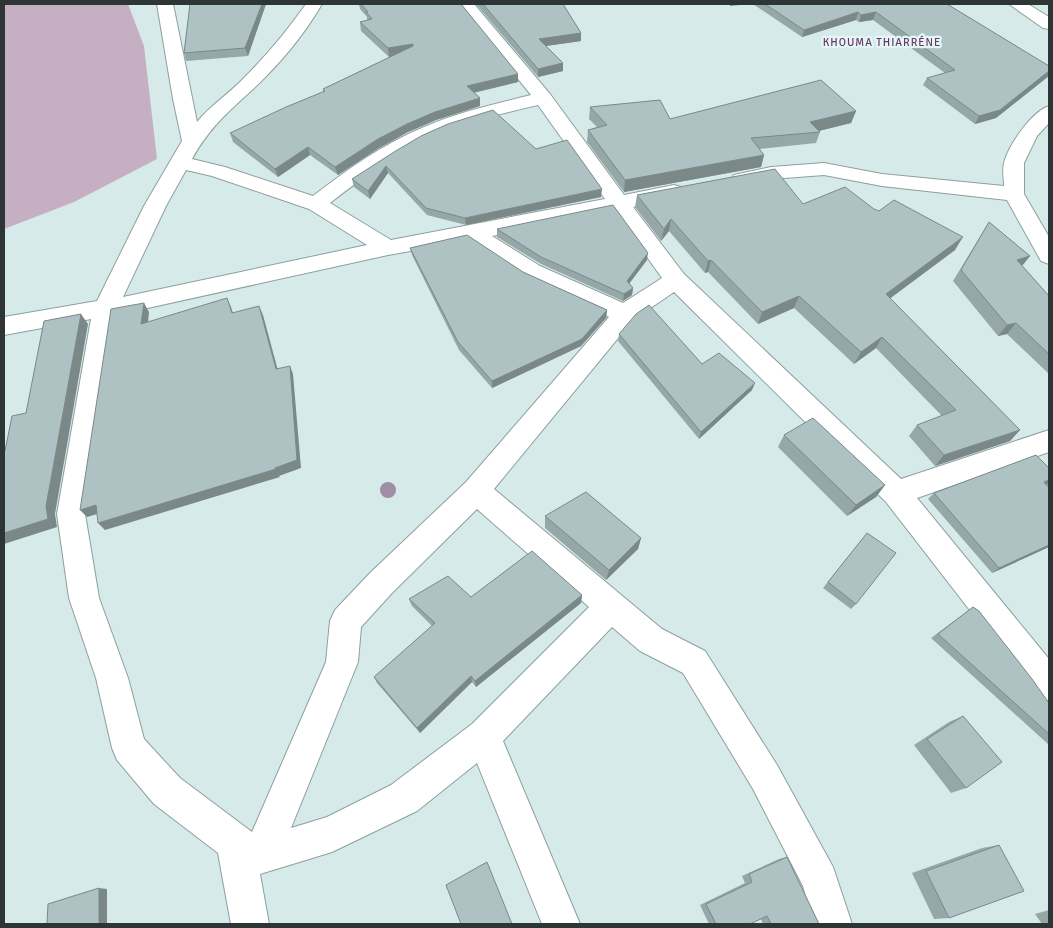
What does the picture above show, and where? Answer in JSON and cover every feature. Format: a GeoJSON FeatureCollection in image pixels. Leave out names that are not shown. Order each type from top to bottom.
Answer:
{"type":"FeatureCollection","features":[{"type":"Feature","properties":{"kind":"street"},"geometry":{"type":"LineString","coordinates":[[165,4],[182,99],[192,141]]}},
{"type":"Feature","properties":{"kind":"street"},"geometry":{"type":"LineString","coordinates":[[314,4],[289,40],[247,86],[212,116],[192,141],[155,206],[105,308],[71,514],[84,598],[112,678],[129,748],[167,791],[248,850],[332,834],[404,798],[484,736],[611,606]]}},
{"type":"Feature","properties":{"kind":"street"},"geometry":{"type":"LineString","coordinates":[[466,4],[543,98],[676,280],[896,493],[1049,685]]}},
{"type":"Feature","properties":{"kind":"street"},"geometry":{"type":"LineString","coordinates":[[1017,4],[1049,24]]}},
{"type":"Feature","properties":{"kind":"street"},"geometry":{"type":"LineString","coordinates":[[316,204],[367,166],[415,137],[471,116],[543,98]]}},
{"type":"Feature","properties":{"kind":"street"},"geometry":{"type":"LineString","coordinates":[[1049,112],[1028,134],[1014,163],[1014,194],[1049,256]]}},
{"type":"Feature","properties":{"kind":"street"},"geometry":{"type":"LineString","coordinates":[[180,162],[218,171],[316,204],[388,248]]}},
{"type":"Feature","properties":{"kind":"street"},"geometry":{"type":"LineString","coordinates":[[723,182],[771,173],[824,169],[882,180],[1014,194]]}},
{"type":"Feature","properties":{"kind":"street"},"geometry":{"type":"LineString","coordinates":[[4,326],[161,298],[388,248],[694,188]]}},
{"type":"Feature","properties":{"kind":"street"},"geometry":{"type":"LineString","coordinates":[[472,233],[532,272],[625,314]]}},
{"type":"Feature","properties":{"kind":"street"},"geometry":{"type":"LineString","coordinates":[[250,924],[248,850],[342,662],[346,621],[381,583],[476,491],[625,314],[676,280]]}},
{"type":"Feature","properties":{"kind":"street"},"geometry":{"type":"LineString","coordinates":[[896,493],[1049,441]]}},
{"type":"Feature","properties":{"kind":"street"},"geometry":{"type":"LineString","coordinates":[[476,491],[651,640],[694,662],[765,777],[820,880],[833,924]]}},
{"type":"Feature","properties":{"kind":"street"},"geometry":{"type":"LineString","coordinates":[[484,736],[561,924]]}},
{"type":"Feature","properties":{"kind":"shaded area"},"geometry":{"type":"Polygon","coordinates":[[[4,4],[128,4],[144,46],[157,159],[74,202],[4,229],[4,4]]]}},
{"type":"Feature","properties":{"kind":"building"},"geometry":{"type":"Polygon","coordinates":[[[190,4],[262,4],[245,48],[184,53],[190,4]]]}},
{"type":"Feature","properties":{"kind":"building"},"geometry":{"type":"Polygon","coordinates":[[[361,4],[461,4],[518,74],[467,86],[480,98],[435,112],[407,124],[378,139],[335,167],[308,147],[275,169],[230,133],[325,91],[323,89],[413,46],[413,44],[388,48],[360,22],[372,19],[361,4]]]}},
{"type":"Feature","properties":{"kind":"building"},"geometry":{"type":"Polygon","coordinates":[[[483,4],[563,4],[581,33],[539,39],[563,63],[538,69],[483,4]]]}},
{"type":"Feature","properties":{"kind":"building"},"geometry":{"type":"Polygon","coordinates":[[[765,4],[947,4],[1049,66],[1049,71],[1000,110],[979,116],[927,78],[955,70],[876,12],[861,15],[858,12],[804,30],[765,4]]]}},
{"type":"Feature","properties":{"kind":"building"},"geometry":{"type":"Polygon","coordinates":[[[821,80],[856,111],[810,122],[820,132],[751,138],[764,155],[625,180],[588,130],[607,125],[590,107],[660,100],[670,119],[821,80]]]}},
{"type":"Feature","properties":{"kind":"building"},"geometry":{"type":"Polygon","coordinates":[[[493,110],[536,149],[567,140],[602,189],[465,218],[426,208],[386,166],[368,191],[352,179],[421,136],[448,124],[493,110]]]}},
{"type":"Feature","properties":{"kind":"building"},"geometry":{"type":"Polygon","coordinates":[[[775,169],[803,204],[845,187],[874,209],[879,211],[894,200],[963,237],[886,294],[1020,430],[944,455],[917,425],[956,410],[882,337],[861,352],[799,296],[762,312],[711,260],[708,261],[671,219],[664,229],[637,195],[775,169]]]}},
{"type":"Feature","properties":{"kind":"building"},"geometry":{"type":"Polygon","coordinates":[[[613,205],[648,253],[627,281],[633,288],[624,294],[541,257],[497,229],[613,205]]]}},
{"type":"Feature","properties":{"kind":"building"},"geometry":{"type":"Polygon","coordinates":[[[989,222],[1030,256],[1017,260],[1049,296],[1049,354],[1016,323],[1007,325],[961,270],[989,222]]]}},
{"type":"Feature","properties":{"kind":"building"},"geometry":{"type":"Polygon","coordinates":[[[467,235],[523,272],[607,310],[582,339],[492,381],[458,342],[410,248],[467,235]]]}},
{"type":"Feature","properties":{"kind":"building"},"geometry":{"type":"Polygon","coordinates":[[[227,298],[232,313],[259,306],[276,369],[290,366],[297,460],[276,469],[98,523],[96,505],[80,510],[111,309],[144,303],[141,324],[227,298]]]}},
{"type":"Feature","properties":{"kind":"building"},"geometry":{"type":"Polygon","coordinates":[[[649,305],[702,364],[719,353],[755,383],[701,432],[619,334],[636,314],[649,305]]]}},
{"type":"Feature","properties":{"kind":"building"},"geometry":{"type":"Polygon","coordinates":[[[81,314],[46,506],[48,519],[4,533],[4,451],[12,416],[26,413],[44,321],[81,314]]]}},
{"type":"Feature","properties":{"kind":"building"},"geometry":{"type":"Polygon","coordinates":[[[813,418],[885,485],[856,505],[784,435],[813,418]]]}},
{"type":"Feature","properties":{"kind":"building"},"geometry":{"type":"Polygon","coordinates":[[[1036,455],[1049,468],[1049,480],[1044,482],[1049,488],[1049,545],[999,568],[934,493],[1036,455]]]}},
{"type":"Feature","properties":{"kind":"building"},"geometry":{"type":"Polygon","coordinates":[[[586,492],[641,538],[609,570],[545,516],[586,492]]]}},
{"type":"Feature","properties":{"kind":"building"},"geometry":{"type":"Polygon","coordinates":[[[867,533],[896,553],[856,604],[828,582],[867,533]]]}},
{"type":"Feature","properties":{"kind":"building"},"geometry":{"type":"Polygon","coordinates":[[[532,551],[582,595],[475,681],[471,676],[417,728],[374,677],[435,623],[409,599],[448,576],[471,597],[532,551]]]}},
{"type":"Feature","properties":{"kind":"building"},"geometry":{"type":"Polygon","coordinates":[[[973,607],[979,611],[1049,703],[1049,734],[938,634],[973,607]]]}},
{"type":"Feature","properties":{"kind":"building"},"geometry":{"type":"Polygon","coordinates":[[[963,716],[1002,762],[966,788],[927,739],[963,716]]]}},
{"type":"Feature","properties":{"kind":"building"},"geometry":{"type":"Polygon","coordinates":[[[999,845],[1024,891],[949,918],[926,871],[999,845]]]}},
{"type":"Feature","properties":{"kind":"building"},"geometry":{"type":"Polygon","coordinates":[[[787,857],[819,924],[771,924],[767,916],[750,924],[716,924],[706,904],[752,882],[749,874],[787,857]]]}},
{"type":"Feature","properties":{"kind":"building"},"geometry":{"type":"Polygon","coordinates":[[[487,862],[512,924],[461,924],[446,885],[487,862]]]}},
{"type":"Feature","properties":{"kind":"building"},"geometry":{"type":"Polygon","coordinates":[[[99,888],[99,924],[47,924],[48,904],[99,888]]]}},
{"type":"Feature","properties":{"kind":"district","name":"KHOUMA THIARRÉNE"},"geometry":{"type":"Point","coordinates":[882,42]}}]}
